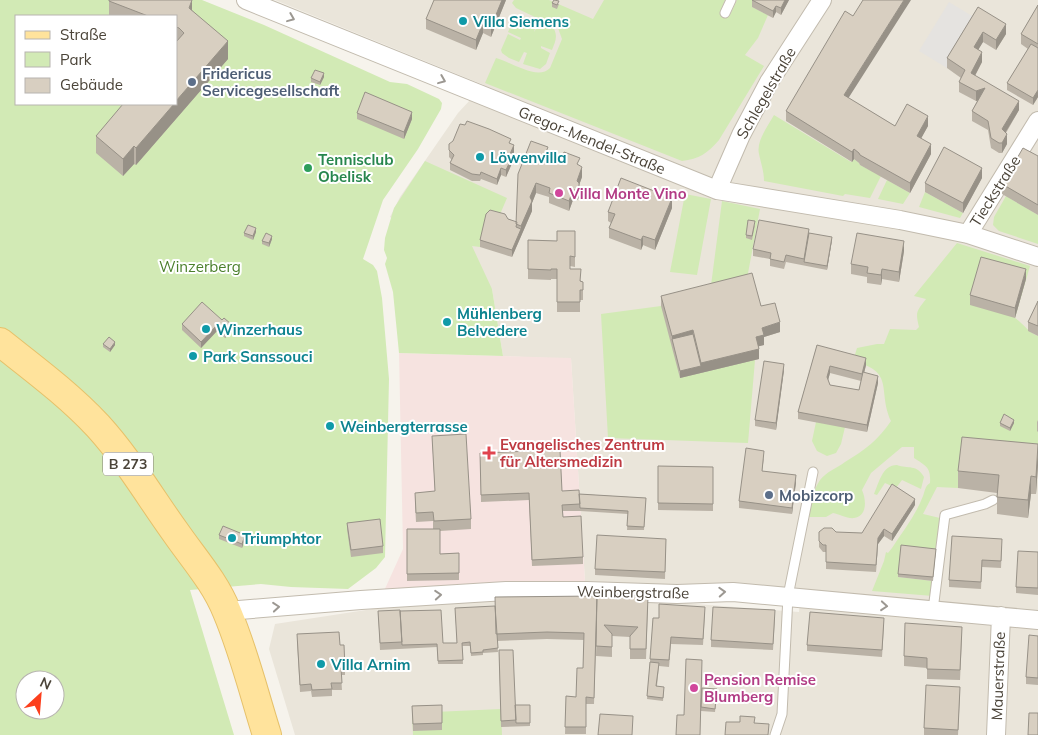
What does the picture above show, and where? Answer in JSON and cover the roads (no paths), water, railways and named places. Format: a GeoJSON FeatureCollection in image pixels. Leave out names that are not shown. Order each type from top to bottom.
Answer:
{"type":"FeatureCollection","features":[{"type":"Feature","properties":{"kind":"main road","name":"B 273"},"geometry":{"type":"LineString","coordinates":[[0,342],[72,400],[117,448],[176,534],[203,569],[227,611],[242,652],[267,735]]}},
{"type":"Feature","properties":{"kind":"street","name":"Gregor-Mendel-Straße"},"geometry":{"type":"LineString","coordinates":[[246,0],[465,90],[717,190],[900,220],[968,234],[1038,256]]}},
{"type":"Feature","properties":{"kind":"street","name":"Schlegelstraße"},"geometry":{"type":"LineString","coordinates":[[717,190],[741,135],[769,82],[822,0]]}},
{"type":"Feature","properties":{"kind":"street","name":"Tieckstraße"},"geometry":{"type":"LineString","coordinates":[[968,234],[1038,121]]}},
{"type":"Feature","properties":{"kind":"street","name":"Weinbergstraße"},"geometry":{"type":"LineString","coordinates":[[227,611],[506,591],[677,594],[733,592],[1038,620]]}},
{"type":"Feature","properties":{"kind":"street","name":"Mauerstraße"},"geometry":{"type":"LineString","coordinates":[[996,735],[1001,616]]}},
{"type":"Feature","properties":{"kind":"lane"},"geometry":{"type":"LineString","coordinates":[[725,13],[731,0]]}},
{"type":"Feature","properties":{"kind":"lane"},"geometry":{"type":"LineString","coordinates":[[775,735],[782,714],[788,596],[812,472]]}},
{"type":"Feature","properties":{"kind":"lane"},"geometry":{"type":"LineString","coordinates":[[933,610],[944,515],[993,500]]}},
{"type":"Feature","properties":{"kind":"place","name":"Villa Siemens"},"geometry":{"type":"Point","coordinates":[463,21]}},
{"type":"Feature","properties":{"kind":"place","name":"Fridericus Servicegesellschaft"},"geometry":{"type":"Point","coordinates":[192,82]}},
{"type":"Feature","properties":{"kind":"place","name":"Löwenvilla"},"geometry":{"type":"Point","coordinates":[480,157]}},
{"type":"Feature","properties":{"kind":"place","name":"Tennisclub Obelisk"},"geometry":{"type":"Point","coordinates":[308,168]}},
{"type":"Feature","properties":{"kind":"place","name":"Villa Monte Vino"},"geometry":{"type":"Point","coordinates":[559,193]}},
{"type":"Feature","properties":{"kind":"place","name":"Mühlenberg Belvedere"},"geometry":{"type":"Point","coordinates":[447,322]}},
{"type":"Feature","properties":{"kind":"place","name":"Winzerhaus"},"geometry":{"type":"Point","coordinates":[206,329]}},
{"type":"Feature","properties":{"kind":"place","name":"Park Sanssouci"},"geometry":{"type":"Point","coordinates":[193,356]}},
{"type":"Feature","properties":{"kind":"place","name":"Weinbergterrasse"},"geometry":{"type":"Point","coordinates":[330,426]}},
{"type":"Feature","properties":{"kind":"place","name":"Evangelisches Zentrum für Altersmedizin"},"geometry":{"type":"Point","coordinates":[489,453]}},
{"type":"Feature","properties":{"kind":"place","name":"Mobizcorp"},"geometry":{"type":"Point","coordinates":[769,495]}},
{"type":"Feature","properties":{"kind":"place","name":"Triumphtor"},"geometry":{"type":"Point","coordinates":[232,538]}},
{"type":"Feature","properties":{"kind":"place","name":"Villa Arnim"},"geometry":{"type":"Point","coordinates":[321,664]}},
{"type":"Feature","properties":{"kind":"place","name":"Pension Remise Blumberg"},"geometry":{"type":"Point","coordinates":[694,688]}},
{"type":"Feature","properties":{"kind":"park label","name":"Winzerberg"},"geometry":{"type":"Point","coordinates":[200,266]}}]}
